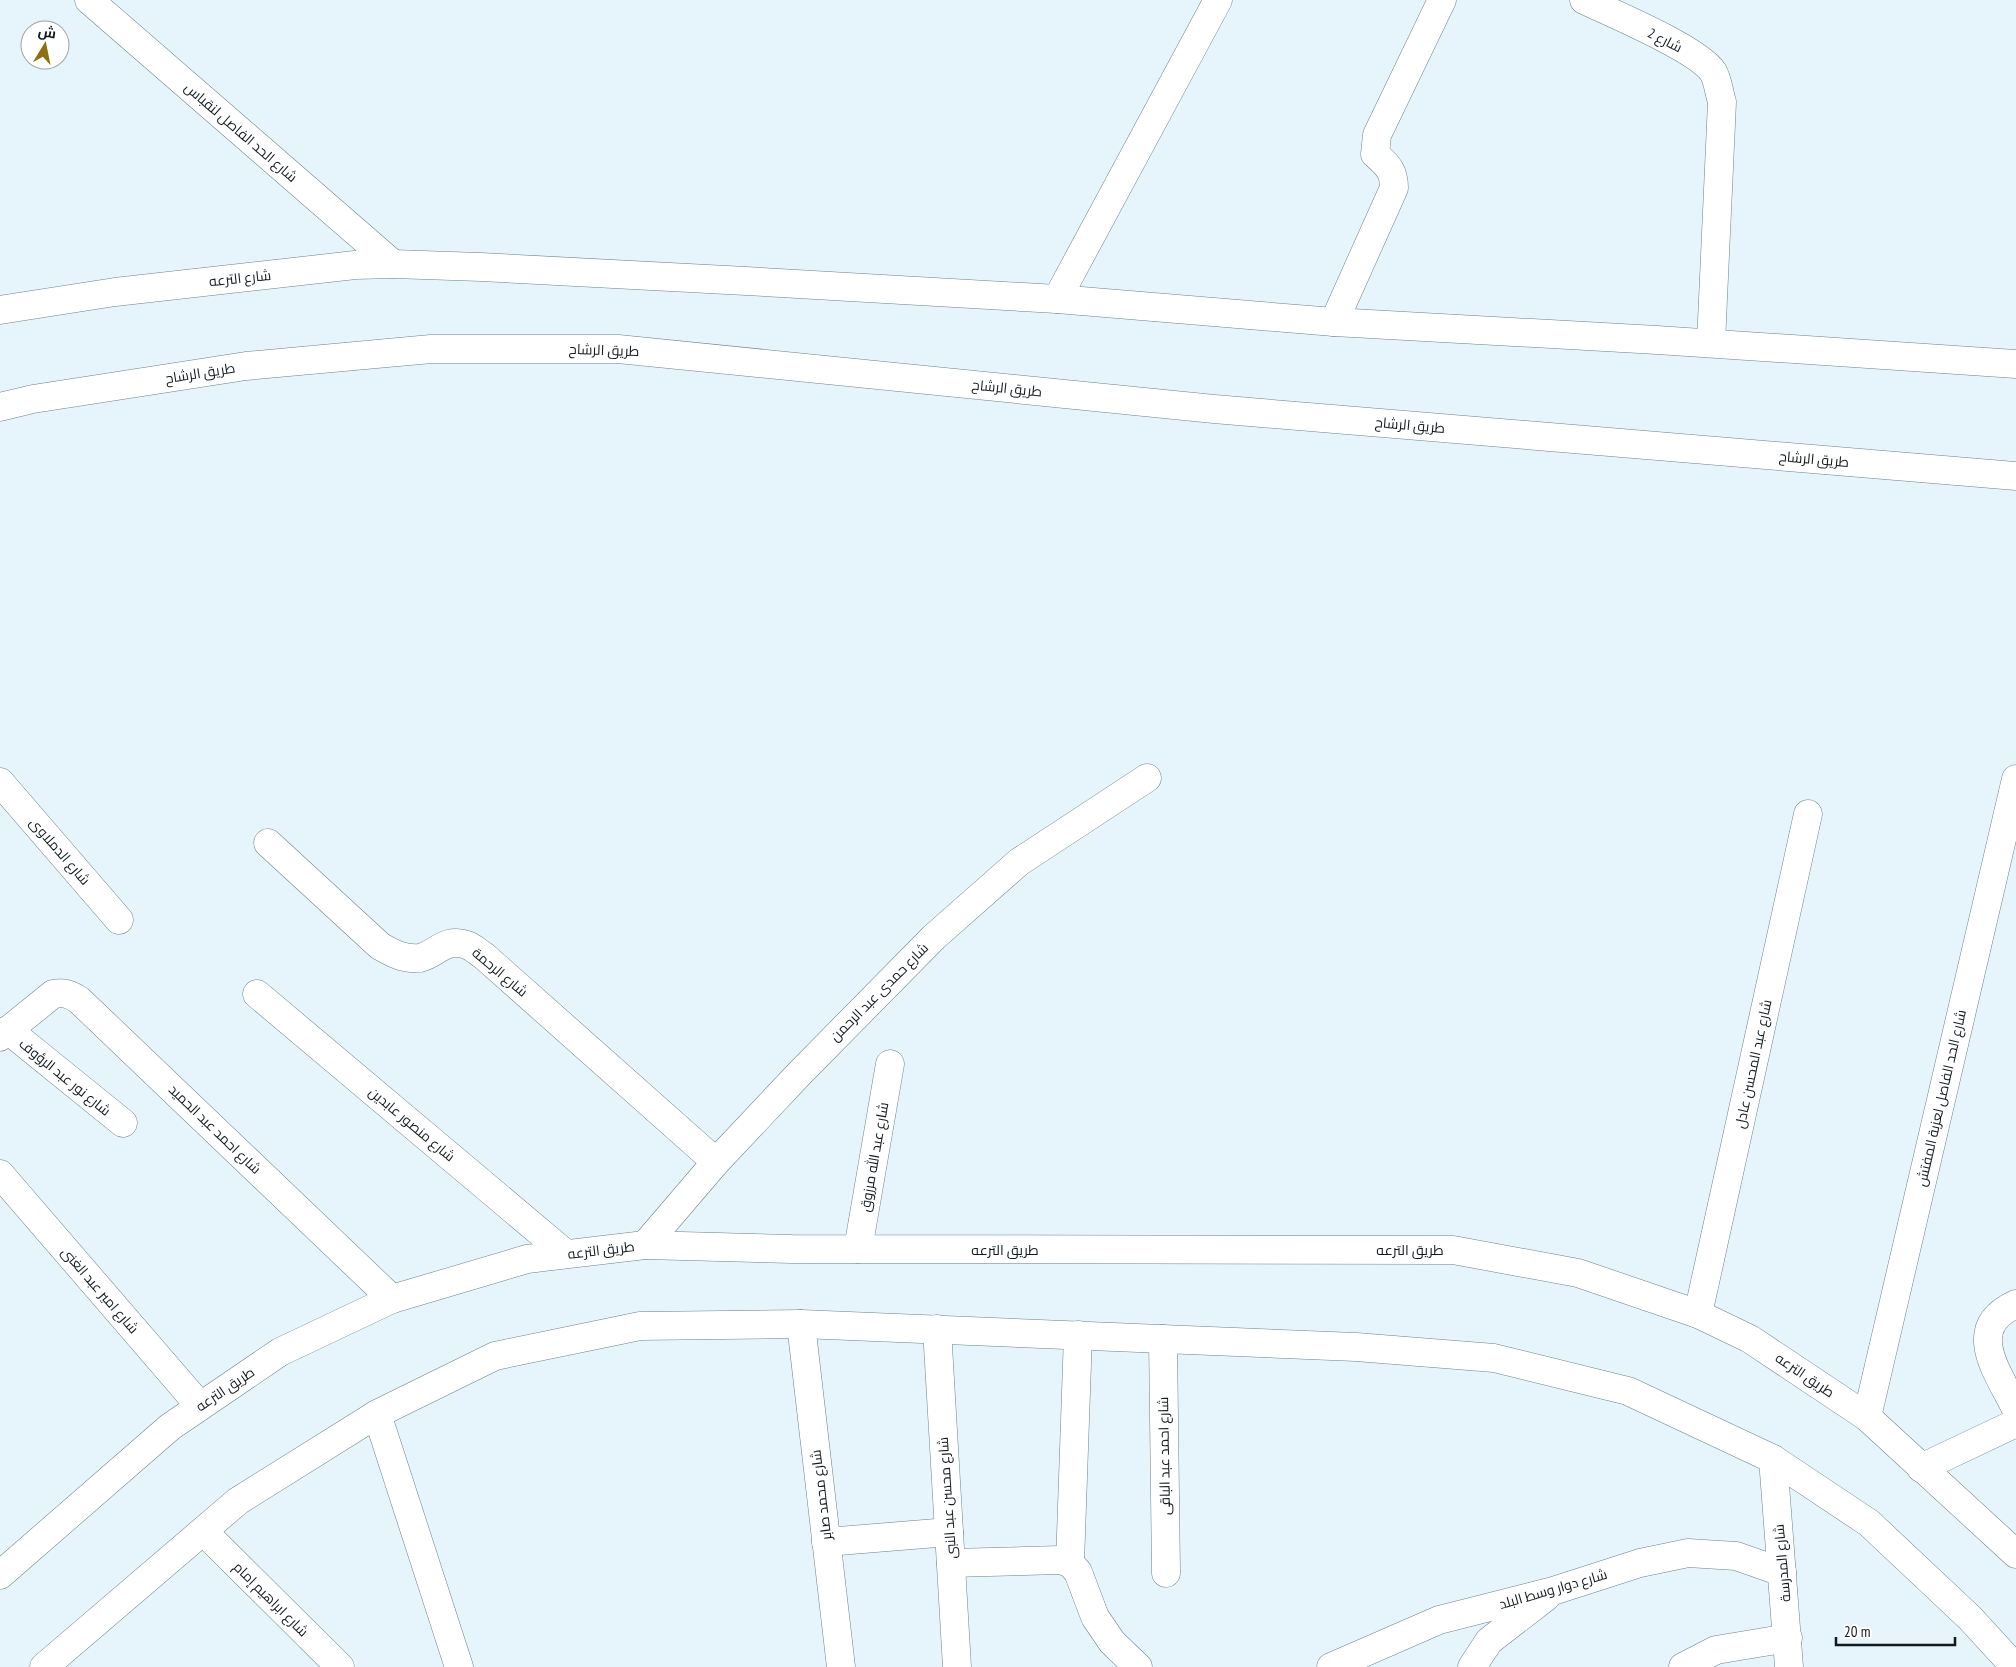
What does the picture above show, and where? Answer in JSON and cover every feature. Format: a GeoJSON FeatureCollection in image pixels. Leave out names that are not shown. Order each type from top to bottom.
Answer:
{"type":"FeatureCollection","features":[{"type":"Feature","properties":{"kind":"street","name":"شارع الحد الفاصل لنقباس"},"geometry":{"type":"LineString","coordinates":[[89,0],[393,264]]}},
{"type":"Feature","properties":{"kind":"street"},"geometry":{"type":"LineString","coordinates":[[1218,0],[1057,299],[1334,322],[2016,364]]}},
{"type":"Feature","properties":{"kind":"street"},"geometry":{"type":"LineString","coordinates":[[1334,322],[1394,188],[1394,176],[1387,165],[1374,154],[1377,135],[1442,0]]}},
{"type":"Feature","properties":{"kind":"street","name":"شارع 2"},"geometry":{"type":"LineString","coordinates":[[1584,0],[1673,43],[1698,58],[1713,72],[1722,102],[1711,344]]}},
{"type":"Feature","properties":{"kind":"street","name":"شارع الترعه"},"geometry":{"type":"LineString","coordinates":[[0,310],[115,292],[354,265],[393,264],[481,266],[1057,299]]}},
{"type":"Feature","properties":{"kind":"street","name":"طريق الرشاح"},"geometry":{"type":"LineString","coordinates":[[0,407],[34,398],[246,366],[431,350],[618,349],[1214,409],[2016,476]]}},
{"type":"Feature","properties":{"kind":"street","name":"شارع حمدى عبد الرحمن"},"geometry":{"type":"LineString","coordinates":[[645,1245],[716,1162],[799,1074],[934,937],[1020,862],[1148,778]]}},
{"type":"Feature","properties":{"kind":"street","name":"شارع الحد الفاصل لعزبة المفتش"},"geometry":{"type":"LineString","coordinates":[[1867,1417],[2016,779]]}},
{"type":"Feature","properties":{"kind":"street","name":"شارع الدملاوى"},"geometry":{"type":"LineString","coordinates":[[0,782],[119,920]]}},
{"type":"Feature","properties":{"kind":"street","name":"شارع عبد المحسن عادل"},"geometry":{"type":"LineString","coordinates":[[1698,1314],[1808,814]]}},
{"type":"Feature","properties":{"kind":"street","name":"شارع الرحمة"},"geometry":{"type":"LineString","coordinates":[[268,843],[380,946],[394,955],[421,958],[437,948],[452,943],[467,945],[484,956],[716,1162]]}},
{"type":"Feature","properties":{"kind":"street","name":"شارع احمد عبد الحميد"},"geometry":{"type":"LineString","coordinates":[[4,1033],[52,994],[62,992],[70,994],[79,1000],[392,1298]]}},
{"type":"Feature","properties":{"kind":"street","name":"شارع منصور عابدين"},"geometry":{"type":"LineString","coordinates":[[257,994],[566,1254]]}},
{"type":"Feature","properties":{"kind":"street","name":"شارع نور عبد الرؤوف"},"geometry":{"type":"LineString","coordinates":[[4,1033],[123,1123]]}},
{"type":"Feature","properties":{"kind":"street","name":"شارع عبد الله مرزوق"},"geometry":{"type":"LineString","coordinates":[[858,1250],[890,1064]]}},
{"type":"Feature","properties":{"kind":"street","name":"شارع امير عبد الغنى"},"geometry":{"type":"LineString","coordinates":[[0,1174],[200,1406]]}},
{"type":"Feature","properties":{"kind":"street","name":"طريق الترعه"},"geometry":{"type":"LineString","coordinates":[[0,1575],[170,1427],[280,1352],[392,1298],[527,1259],[645,1245],[858,1250],[1453,1250],[1578,1273],[1698,1314],[1750,1338],[1867,1417],[2016,1554]]}},
{"type":"Feature","properties":{"kind":"street"},"geometry":{"type":"LineString","coordinates":[[2016,1304],[1995,1317],[1986,1335],[1990,1355],[2016,1409]]}},
{"type":"Feature","properties":{"kind":"street"},"geometry":{"type":"LineString","coordinates":[[44,1667],[238,1501],[377,1414],[494,1356],[640,1326],[801,1324],[1356,1347],[1494,1358],[1628,1391],[1773,1459],[1869,1523],[1970,1618],[2016,1667]]}},
{"type":"Feature","properties":{"kind":"street","name":"شارع محمد صابر"},"geometry":{"type":"LineString","coordinates":[[801,1324],[841,1667]]}},
{"type":"Feature","properties":{"kind":"street","name":"شارع محسن عبد النبى"},"geometry":{"type":"LineString","coordinates":[[937,1329],[957,1667]]}},
{"type":"Feature","properties":{"kind":"street"},"geometry":{"type":"LineString","coordinates":[[1070,1563],[1078,1335]]}},
{"type":"Feature","properties":{"kind":"street","name":"شارع احمد عبد الباقى"},"geometry":{"type":"LineString","coordinates":[[1163,1339],[1166,1573]]}},
{"type":"Feature","properties":{"kind":"street"},"geometry":{"type":"LineString","coordinates":[[377,1414],[459,1667]]}},
{"type":"Feature","properties":{"kind":"street"},"geometry":{"type":"LineString","coordinates":[[1921,1468],[2016,1423]]}},
{"type":"Feature","properties":{"kind":"street","name":"شارع المدرسة"},"geometry":{"type":"LineString","coordinates":[[1773,1459],[1789,1667]]}},
{"type":"Feature","properties":{"kind":"street","name":"شارع ابراهيم إمام"},"geometry":{"type":"LineString","coordinates":[[203,1531],[340,1667]]}},
{"type":"Feature","properties":{"kind":"street"},"geometry":{"type":"LineString","coordinates":[[826,1542],[949,1532]]}},
{"type":"Feature","properties":{"kind":"street","name":"شارع دوار وسط البلد"},"geometry":{"type":"LineString","coordinates":[[1331,1667],[1439,1620],[1553,1591],[1640,1563],[1688,1553],[1736,1556],[1782,1572]]}},
{"type":"Feature","properties":{"kind":"street"},"geometry":{"type":"LineString","coordinates":[[951,1563],[1060,1560],[1070,1563],[1078,1572],[1095,1617],[1112,1642],[1138,1667]]}},
{"type":"Feature","properties":{"kind":"street"},"geometry":{"type":"LineString","coordinates":[[1472,1667],[1489,1641],[1553,1591]]}},
{"type":"Feature","properties":{"kind":"street"},"geometry":{"type":"LineString","coordinates":[[1683,1667],[1716,1650],[1788,1638]]}}]}
